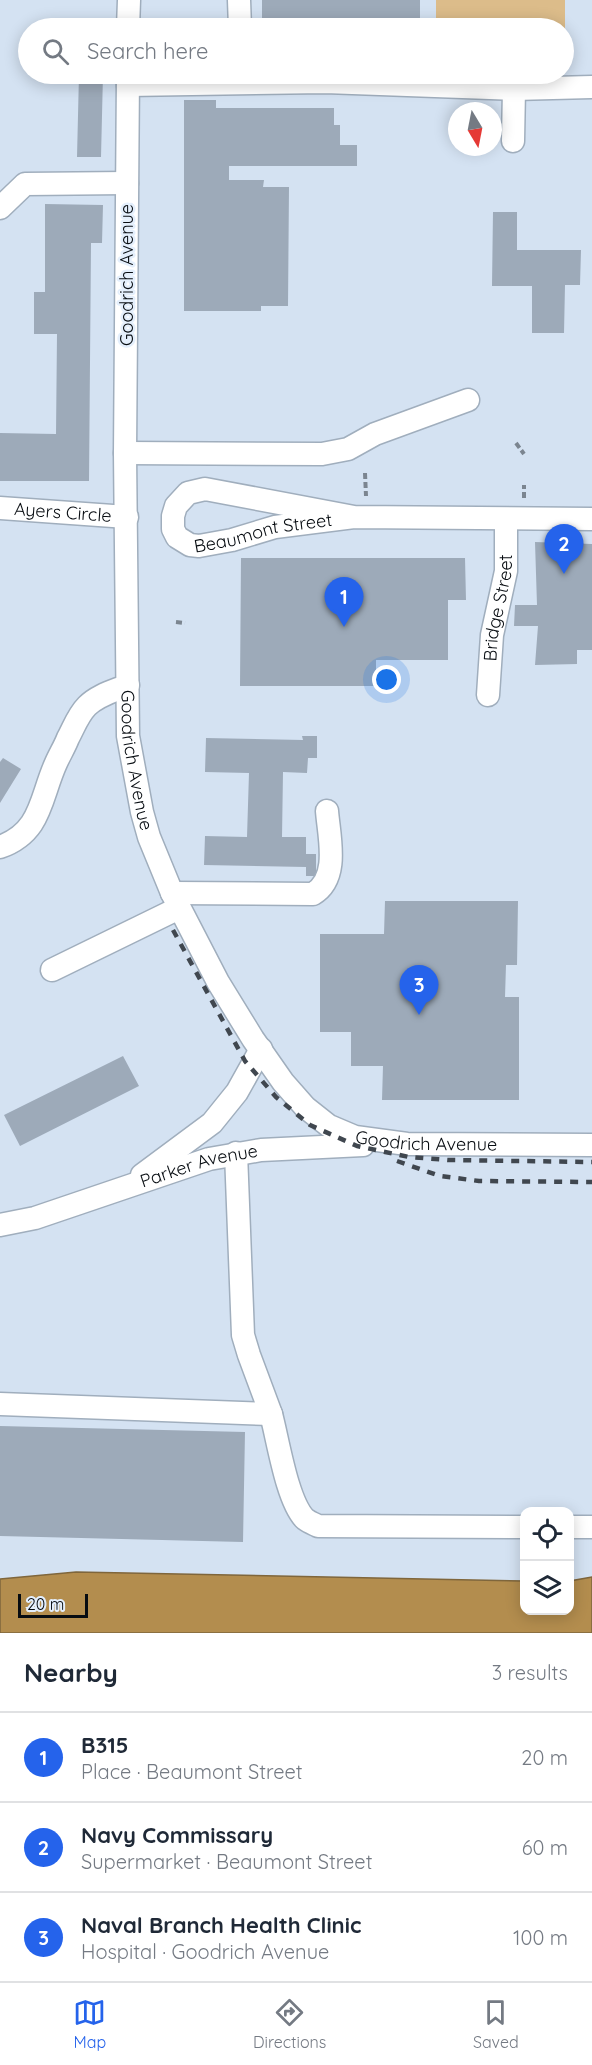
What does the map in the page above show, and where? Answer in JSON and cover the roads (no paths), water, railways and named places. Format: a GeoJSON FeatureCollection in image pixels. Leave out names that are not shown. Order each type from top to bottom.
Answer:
{"type":"FeatureCollection","features":[{"type":"Feature","properties":{"kind":"street"},"geometry":{"type":"LineString","coordinates":[[128,18],[129,0]]}},
{"type":"Feature","properties":{"kind":"street"},"geometry":{"type":"LineString","coordinates":[[239,0],[240,18]]}},
{"type":"Feature","properties":{"kind":"street","name":"Goodrich Avenue"},"geometry":{"type":"LineString","coordinates":[[128,84],[125,453],[128,736],[136,787],[149,837],[176,900],[218,982],[261,1049],[283,1082],[317,1119],[355,1137],[407,1144],[592,1145]]}},
{"type":"Feature","properties":{"kind":"street"},"geometry":{"type":"LineString","coordinates":[[379,84],[514,89],[592,87]]}},
{"type":"Feature","properties":{"kind":"street"},"geometry":{"type":"LineString","coordinates":[[513,141],[514,89]]}},
{"type":"Feature","properties":{"kind":"street"},"geometry":{"type":"LineString","coordinates":[[0,208],[25,184],[127,183]]}},
{"type":"Feature","properties":{"kind":"street"},"geometry":{"type":"LineString","coordinates":[[125,453],[322,454],[348,449],[375,434],[468,400]]}},
{"type":"Feature","properties":{"kind":"street","name":"Beaumont Street"},"geometry":{"type":"LineString","coordinates":[[360,510],[275,527],[232,540],[199,546],[182,541],[173,529],[176,506],[194,490],[205,489],[360,510],[506,519],[592,519]]}},
{"type":"Feature","properties":{"kind":"street","name":"Ayers Circle"},"geometry":{"type":"LineString","coordinates":[[0,508],[127,517]]}},
{"type":"Feature","properties":{"kind":"street","name":"Bridge Street"},"geometry":{"type":"LineString","coordinates":[[488,695],[492,635],[506,571],[506,519]]}},
{"type":"Feature","properties":{"kind":"street"},"geometry":{"type":"LineString","coordinates":[[0,847],[10,844],[22,835],[36,818],[56,763],[77,718],[86,707],[104,694],[128,685]]}},
{"type":"Feature","properties":{"kind":"street"},"geometry":{"type":"LineString","coordinates":[[52,970],[176,900],[313,894],[321,889],[330,869],[327,811]]}},
{"type":"Feature","properties":{"kind":"street"},"geometry":{"type":"LineString","coordinates":[[129,1185],[212,1123],[237,1092],[261,1049]]}},
{"type":"Feature","properties":{"kind":"street","name":"Parker Avenue"},"geometry":{"type":"LineString","coordinates":[[0,1225],[35,1218],[209,1159],[237,1153],[283,1148],[407,1144]]}},
{"type":"Feature","properties":{"kind":"street"},"geometry":{"type":"LineString","coordinates":[[237,1153],[243,1335],[271,1414],[297,1508],[306,1520],[318,1526],[520,1527]]}},
{"type":"Feature","properties":{"kind":"street"},"geometry":{"type":"LineString","coordinates":[[0,1404],[271,1414]]}},
{"type":"Feature","properties":{"kind":"street"},"geometry":{"type":"LineString","coordinates":[[574,1527],[592,1527]]}},
{"type":"Feature","properties":{"kind":"railway"},"geometry":{"type":"LineString","coordinates":[[173,930],[245,1061],[276,1097],[310,1125],[357,1146],[409,1157],[448,1160],[592,1162]]}},
{"type":"Feature","properties":{"kind":"railway"},"geometry":{"type":"LineString","coordinates":[[397,1161],[440,1176],[479,1181],[592,1182]]}},
{"type":"Feature","properties":{"kind":"place","name":"Navy Commissary"},"geometry":{"type":"Point","coordinates":[564,574]}},
{"type":"Feature","properties":{"kind":"place","name":"B315"},"geometry":{"type":"Point","coordinates":[344,627]}},
{"type":"Feature","properties":{"kind":"place","name":"Naval Branch Health Clinic"},"geometry":{"type":"Point","coordinates":[419,1015]}}]}
